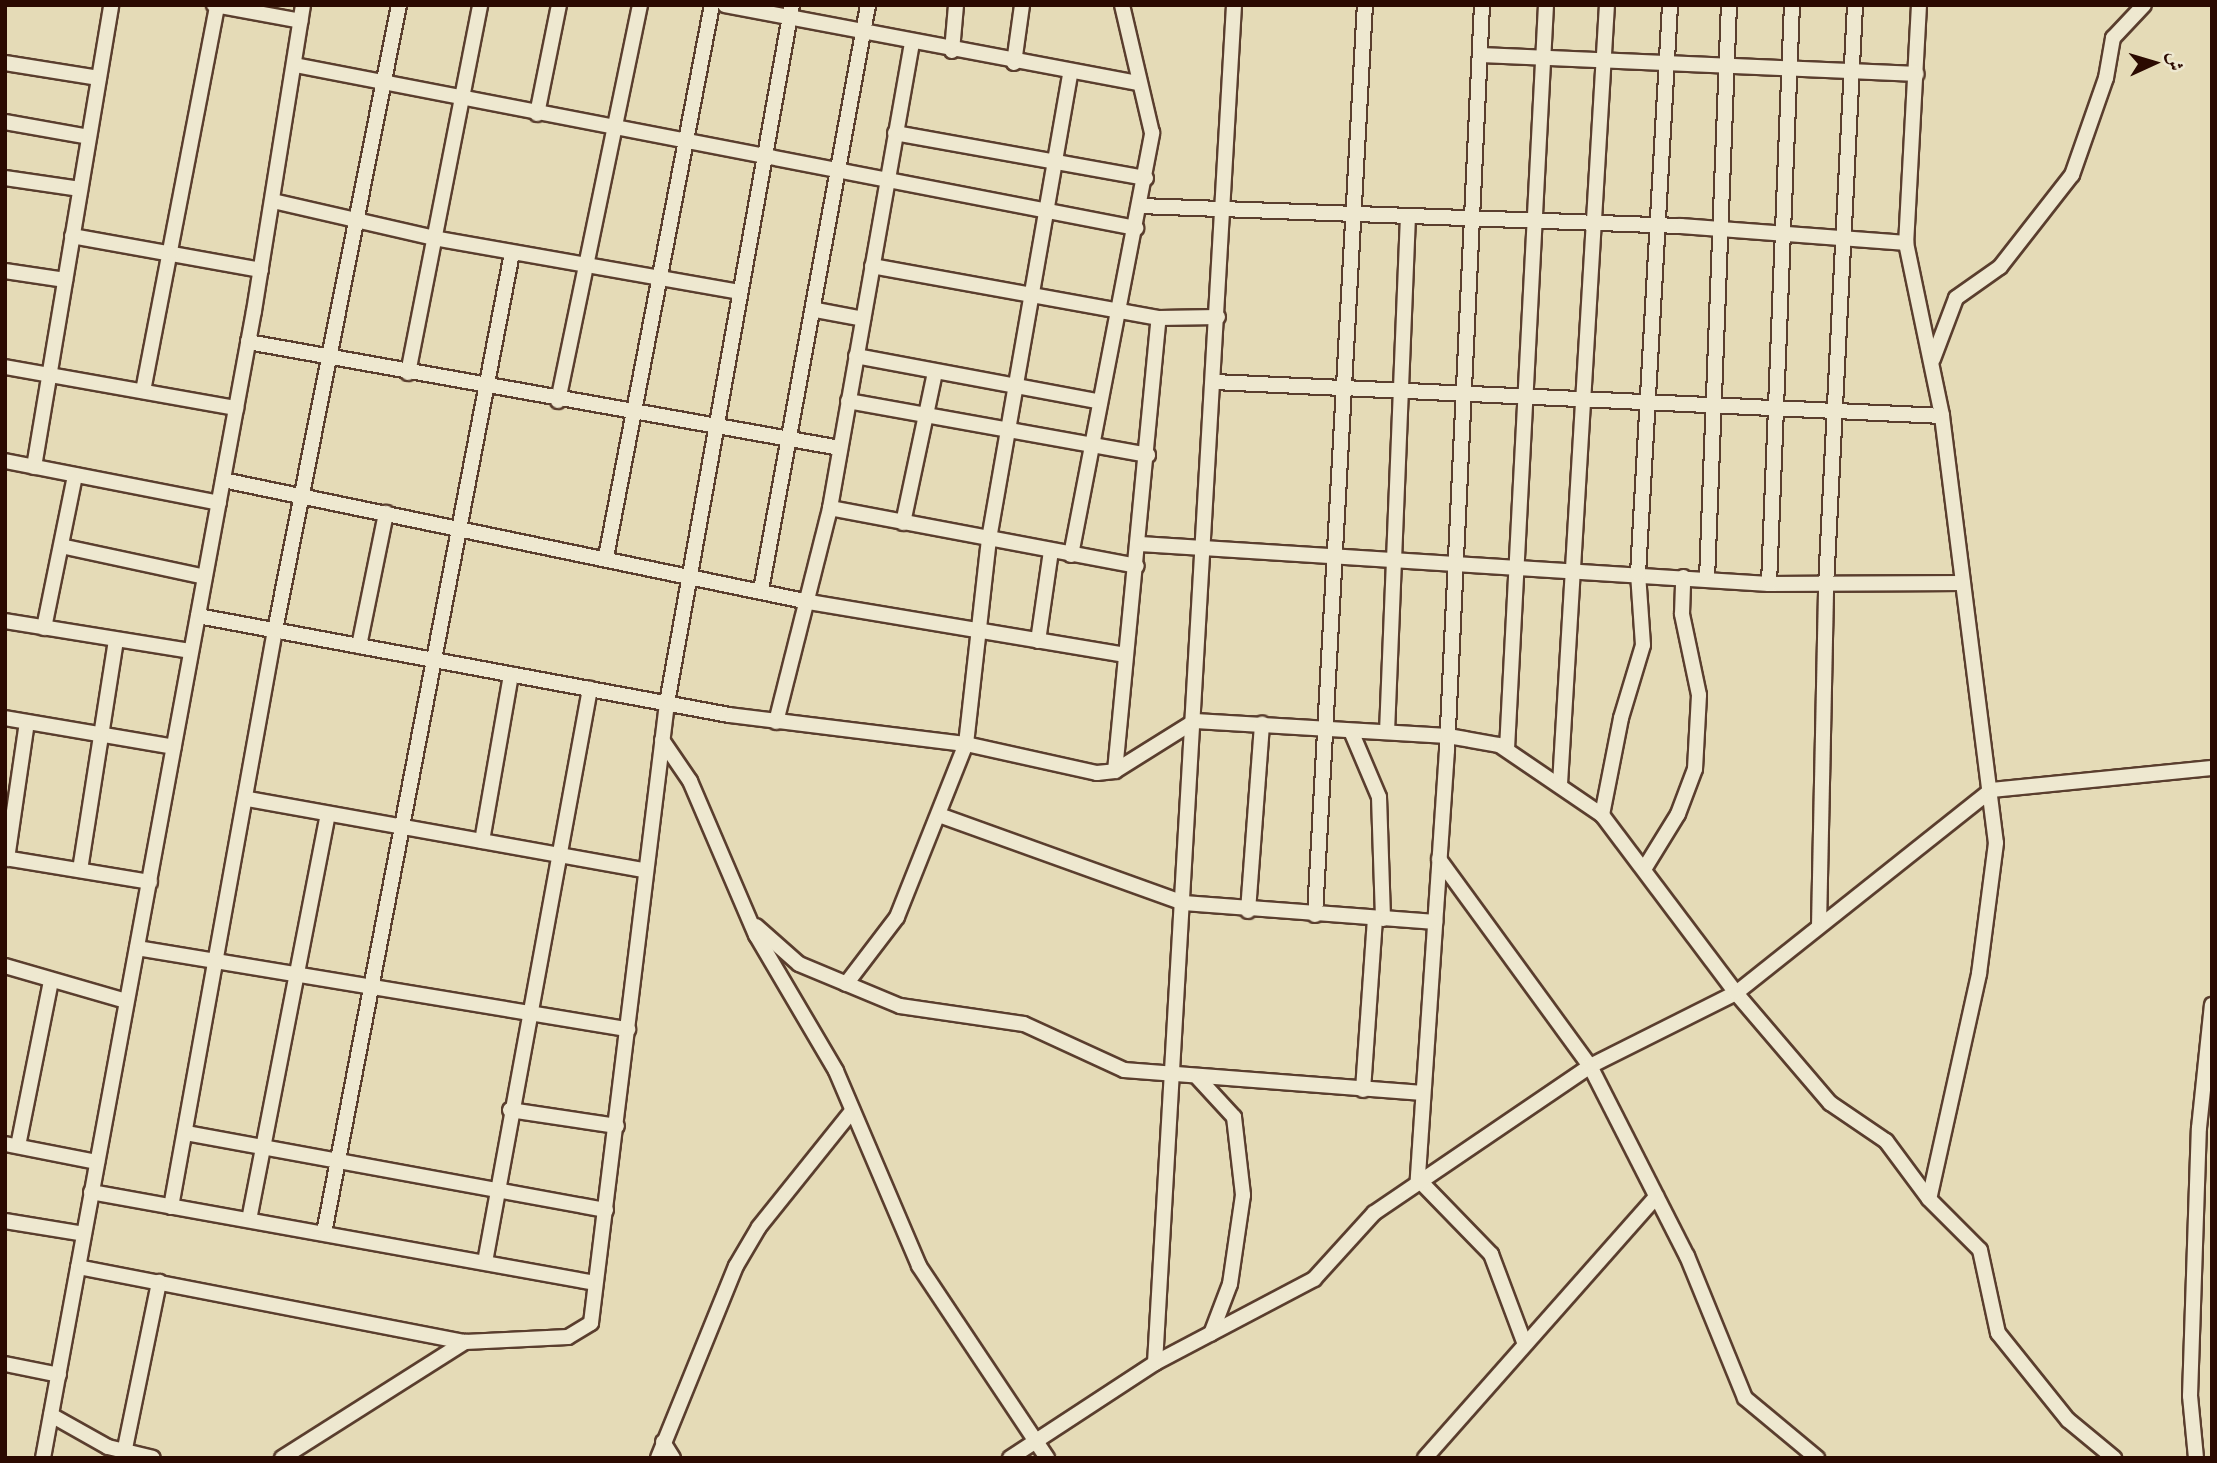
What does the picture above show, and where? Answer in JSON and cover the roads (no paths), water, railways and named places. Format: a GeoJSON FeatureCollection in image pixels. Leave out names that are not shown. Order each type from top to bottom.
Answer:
{"type":"FeatureCollection","features":[{"type":"Feature","properties":{"kind":"street"},"geometry":{"type":"LineString","coordinates":[[34,467],[111,5]]}},
{"type":"Feature","properties":{"kind":"street"},"geometry":{"type":"LineString","coordinates":[[43,1458],[261,270],[303,5]]}},
{"type":"Feature","properties":{"kind":"street"},"geometry":{"type":"LineString","coordinates":[[171,1208],[248,799],[275,630],[303,499],[355,222],[386,87],[399,5]]}},
{"type":"Feature","properties":{"kind":"street"},"geometry":{"type":"LineString","coordinates":[[408,373],[480,5]]}},
{"type":"Feature","properties":{"kind":"street"},"geometry":{"type":"LineString","coordinates":[[537,114],[559,5]]}},
{"type":"Feature","properties":{"kind":"street"},"geometry":{"type":"LineString","coordinates":[[558,401],[640,5]]}},
{"type":"Feature","properties":{"kind":"street"},"geometry":{"type":"LineString","coordinates":[[606,557],[632,412],[664,280],[712,5]]}},
{"type":"Feature","properties":{"kind":"street"},"geometry":{"type":"LineString","coordinates":[[725,5],[791,12],[865,35],[1136,83]]}},
{"type":"Feature","properties":{"kind":"street"},"geometry":{"type":"LineString","coordinates":[[761,590],[842,171],[869,5]]}},
{"type":"Feature","properties":{"kind":"street"},"geometry":{"type":"LineString","coordinates":[[952,51],[956,5]]}},
{"type":"Feature","properties":{"kind":"street"},"geometry":{"type":"LineString","coordinates":[[1014,63],[1022,5]]}},
{"type":"Feature","properties":{"kind":"street"},"geometry":{"type":"LineString","coordinates":[[1071,555],[1096,401],[1136,228],[1152,133],[1136,83],[1122,5]]}},
{"type":"Feature","properties":{"kind":"street"},"geometry":{"type":"LineString","coordinates":[[1155,1363],[1195,721],[1234,5]]}},
{"type":"Feature","properties":{"kind":"street"},"geometry":{"type":"LineString","coordinates":[[1315,915],[1341,388],[1365,5]]}},
{"type":"Feature","properties":{"kind":"street"},"geometry":{"type":"LineString","coordinates":[[1482,5],[1475,219],[1448,736],[1418,1179],[1491,1254],[1524,1342]]}},
{"type":"Feature","properties":{"kind":"street"},"geometry":{"type":"LineString","coordinates":[[1507,749],[1520,565],[1525,397],[1537,223],[1546,5]]}},
{"type":"Feature","properties":{"kind":"street"},"geometry":{"type":"LineString","coordinates":[[1560,784],[1577,568],[1607,5]]}},
{"type":"Feature","properties":{"kind":"street"},"geometry":{"type":"LineString","coordinates":[[1602,815],[1620,718],[1643,645],[1638,574],[1671,5]]}},
{"type":"Feature","properties":{"kind":"street"},"geometry":{"type":"LineString","coordinates":[[1707,579],[1729,5]]}},
{"type":"Feature","properties":{"kind":"street"},"geometry":{"type":"LineString","coordinates":[[1769,584],[1775,409],[1786,236],[1791,5]]}},
{"type":"Feature","properties":{"kind":"street"},"geometry":{"type":"LineString","coordinates":[[1819,926],[1826,586],[1846,239],[1855,5]]}},
{"type":"Feature","properties":{"kind":"street"},"geometry":{"type":"LineString","coordinates":[[1919,5],[1906,243],[1942,416],[1996,843],[1979,974],[1929,1199]]}},
{"type":"Feature","properties":{"kind":"street"},"geometry":{"type":"LineString","coordinates":[[1931,365],[1956,298],[2000,267],[2072,175],[2113,38],[2144,5]]}},
{"type":"Feature","properties":{"kind":"street"},"geometry":{"type":"LineString","coordinates":[[143,391],[216,6],[301,21]]}},
{"type":"Feature","properties":{"kind":"street"},"geometry":{"type":"LineString","coordinates":[[78,1267],[465,1342],[568,1337],[591,1323],[667,703],[688,574],[739,292],[767,155],[791,12]]}},
{"type":"Feature","properties":{"kind":"street"},"geometry":{"type":"LineString","coordinates":[[776,722],[809,601],[830,508],[912,44]]}},
{"type":"Feature","properties":{"kind":"street"},"geometry":{"type":"LineString","coordinates":[[1482,55],[1728,63],[1917,74]]}},
{"type":"Feature","properties":{"kind":"street"},"geometry":{"type":"LineString","coordinates":[[5,63],[99,78]]}},
{"type":"Feature","properties":{"kind":"street"},"geometry":{"type":"LineString","coordinates":[[295,65],[386,87],[767,155],[886,181],[1136,228]]}},
{"type":"Feature","properties":{"kind":"street"},"geometry":{"type":"LineString","coordinates":[[846,984],[891,927],[940,815],[966,744],[989,539],[1035,296],[1071,71]]}},
{"type":"Feature","properties":{"kind":"street"},"geometry":{"type":"LineString","coordinates":[[5,122],[89,137]]}},
{"type":"Feature","properties":{"kind":"street"},"geometry":{"type":"LineString","coordinates":[[895,133],[1146,178]]}},
{"type":"Feature","properties":{"kind":"street"},"geometry":{"type":"LineString","coordinates":[[5,178],[80,189]]}},
{"type":"Feature","properties":{"kind":"street"},"geometry":{"type":"LineString","coordinates":[[273,201],[355,222],[435,238],[739,292]]}},
{"type":"Feature","properties":{"kind":"street"},"geometry":{"type":"LineString","coordinates":[[1140,206],[1224,206],[1657,227],[1906,243]]}},
{"type":"Feature","properties":{"kind":"street"},"geometry":{"type":"LineString","coordinates":[[1387,733],[1395,557],[1397,389],[1408,216]]}},
{"type":"Feature","properties":{"kind":"street"},"geometry":{"type":"LineString","coordinates":[[72,236],[261,270]]}},
{"type":"Feature","properties":{"kind":"street"},"geometry":{"type":"LineString","coordinates":[[324,1233],[370,989],[405,828],[432,659],[463,526],[512,253]]}},
{"type":"Feature","properties":{"kind":"street"},"geometry":{"type":"LineString","coordinates":[[872,266],[1159,318],[1218,317]]}},
{"type":"Feature","properties":{"kind":"street"},"geometry":{"type":"LineString","coordinates":[[5,271],[65,280]]}},
{"type":"Feature","properties":{"kind":"street"},"geometry":{"type":"LineString","coordinates":[[816,310],[863,319]]}},
{"type":"Feature","properties":{"kind":"street"},"geometry":{"type":"LineString","coordinates":[[1115,771],[1140,544],[1159,318]]}},
{"type":"Feature","properties":{"kind":"street"},"geometry":{"type":"LineString","coordinates":[[248,342],[328,360],[840,448]]}},
{"type":"Feature","properties":{"kind":"street"},"geometry":{"type":"LineString","coordinates":[[856,356],[1096,401]]}},
{"type":"Feature","properties":{"kind":"street"},"geometry":{"type":"LineString","coordinates":[[5,366],[236,408]]}},
{"type":"Feature","properties":{"kind":"street"},"geometry":{"type":"LineString","coordinates":[[903,523],[934,372]]}},
{"type":"Feature","properties":{"kind":"street"},"geometry":{"type":"LineString","coordinates":[[1214,382],[1464,391],[1714,407],[1942,416]]}},
{"type":"Feature","properties":{"kind":"street"},"geometry":{"type":"LineString","coordinates":[[848,401],[1008,433],[1148,455]]}},
{"type":"Feature","properties":{"kind":"street"},"geometry":{"type":"LineString","coordinates":[[5,461],[219,503]]}},
{"type":"Feature","properties":{"kind":"street"},"geometry":{"type":"LineString","coordinates":[[44,628],[75,475]]}},
{"type":"Feature","properties":{"kind":"street"},"geometry":{"type":"LineString","coordinates":[[223,480],[303,499],[463,526],[809,601],[1126,655]]}},
{"type":"Feature","properties":{"kind":"street"},"geometry":{"type":"LineString","coordinates":[[830,508],[1137,566]]}},
{"type":"Feature","properties":{"kind":"street"},"geometry":{"type":"LineString","coordinates":[[359,646],[386,513]]}},
{"type":"Feature","properties":{"kind":"street"},"geometry":{"type":"LineString","coordinates":[[1140,544],[1577,568],[1769,584],[1826,586],[1962,583]]}},
{"type":"Feature","properties":{"kind":"street"},"geometry":{"type":"LineString","coordinates":[[61,546],[205,577]]}},
{"type":"Feature","properties":{"kind":"street"},"geometry":{"type":"LineString","coordinates":[[1038,641],[1051,551]]}},
{"type":"Feature","properties":{"kind":"street"},"geometry":{"type":"LineString","coordinates":[[1646,866],[1683,805],[1695,769],[1699,695],[1682,614],[1683,577]]}},
{"type":"Feature","properties":{"kind":"street"},"geometry":{"type":"LineString","coordinates":[[198,616],[776,722],[966,744],[1086,772],[1115,771],[1195,721],[1448,736],[1507,749],[1602,815],[1646,866],[1736,992],[1830,1103],[1886,1141],[1929,1199],[1986,1258],[1998,1333],[2067,1420],[2114,1458]]}},
{"type":"Feature","properties":{"kind":"street"},"geometry":{"type":"LineString","coordinates":[[5,621],[191,651]]}},
{"type":"Feature","properties":{"kind":"street"},"geometry":{"type":"LineString","coordinates":[[80,870],[116,640]]}},
{"type":"Feature","properties":{"kind":"street"},"geometry":{"type":"LineString","coordinates":[[482,841],[511,674]]}},
{"type":"Feature","properties":{"kind":"street"},"geometry":{"type":"LineString","coordinates":[[485,1262],[527,1016],[590,689]]}},
{"type":"Feature","properties":{"kind":"street"},"geometry":{"type":"LineString","coordinates":[[5,718],[174,747]]}},
{"type":"Feature","properties":{"kind":"street"},"geometry":{"type":"LineString","coordinates":[[27,722],[6,859],[150,882]]}},
{"type":"Feature","properties":{"kind":"street"},"geometry":{"type":"LineString","coordinates":[[1248,911],[1262,724]]}},
{"type":"Feature","properties":{"kind":"street"},"geometry":{"type":"LineString","coordinates":[[1351,731],[1379,797],[1379,918],[1363,1090]]}},
{"type":"Feature","properties":{"kind":"street"},"geometry":{"type":"LineString","coordinates":[[662,740],[690,781],[749,919],[832,1062],[919,1266],[1031,1439],[1047,1458]]}},
{"type":"Feature","properties":{"kind":"street"},"geometry":{"type":"LineString","coordinates":[[1010,1458],[1031,1439],[1155,1363],[1314,1279],[1374,1213],[1418,1179],[1590,1066],[1736,992],[1991,790],[2212,768]]}},
{"type":"Feature","properties":{"kind":"street"},"geometry":{"type":"LineString","coordinates":[[248,799],[645,870]]}},
{"type":"Feature","properties":{"kind":"street"},"geometry":{"type":"LineString","coordinates":[[249,1220],[292,975],[328,815]]}},
{"type":"Feature","properties":{"kind":"street"},"geometry":{"type":"LineString","coordinates":[[940,815],[1184,903],[1248,911],[1435,922]]}},
{"type":"Feature","properties":{"kind":"street"},"geometry":{"type":"LineString","coordinates":[[1439,859],[1590,1066],[1657,1197],[1745,1398],[1817,1458]]}},
{"type":"Feature","properties":{"kind":"street"},"geometry":{"type":"LineString","coordinates":[[749,919],[799,964],[846,984],[926,1012],[1024,1024],[1124,1070],[1198,1078],[1423,1093]]}},
{"type":"Feature","properties":{"kind":"street"},"geometry":{"type":"LineString","coordinates":[[137,948],[527,1016],[628,1029]]}},
{"type":"Feature","properties":{"kind":"street"},"geometry":{"type":"LineString","coordinates":[[5,966],[126,1001]]}},
{"type":"Feature","properties":{"kind":"street"},"geometry":{"type":"LineString","coordinates":[[51,981],[11,1145],[97,1162]]}},
{"type":"Feature","properties":{"kind":"street"},"geometry":{"type":"LineString","coordinates":[[2196,1458],[2189,1396],[2199,1128],[2212,1005]]}},
{"type":"Feature","properties":{"kind":"street"},"geometry":{"type":"LineString","coordinates":[[1198,1078],[1234,1117],[1243,1195],[1230,1284],[1212,1334]]}},
{"type":"Feature","properties":{"kind":"street"},"geometry":{"type":"LineString","coordinates":[[510,1110],[617,1126]]}},
{"type":"Feature","properties":{"kind":"street"},"geometry":{"type":"LineString","coordinates":[[658,1458],[736,1266],[759,1227],[852,1111]]}},
{"type":"Feature","properties":{"kind":"street"},"geometry":{"type":"LineString","coordinates":[[186,1133],[606,1210]]}},
{"type":"Feature","properties":{"kind":"street"},"geometry":{"type":"LineString","coordinates":[[91,1192],[595,1283]]}},
{"type":"Feature","properties":{"kind":"street"},"geometry":{"type":"LineString","coordinates":[[1425,1458],[1454,1432],[1524,1342],[1657,1197]]}},
{"type":"Feature","properties":{"kind":"street"},"geometry":{"type":"LineString","coordinates":[[5,1221],[84,1234]]}},
{"type":"Feature","properties":{"kind":"street"},"geometry":{"type":"LineString","coordinates":[[124,1455],[159,1282]]}},
{"type":"Feature","properties":{"kind":"street"},"geometry":{"type":"LineString","coordinates":[[282,1458],[465,1342]]}},
{"type":"Feature","properties":{"kind":"street"},"geometry":{"type":"LineString","coordinates":[[5,1364],[59,1374]]}},
{"type":"Feature","properties":{"kind":"street"},"geometry":{"type":"LineString","coordinates":[[51,1415],[124,1455],[153,1458]]}},
{"type":"Feature","properties":{"kind":"street"},"geometry":{"type":"LineString","coordinates":[[663,1442],[673,1458]]}}]}
